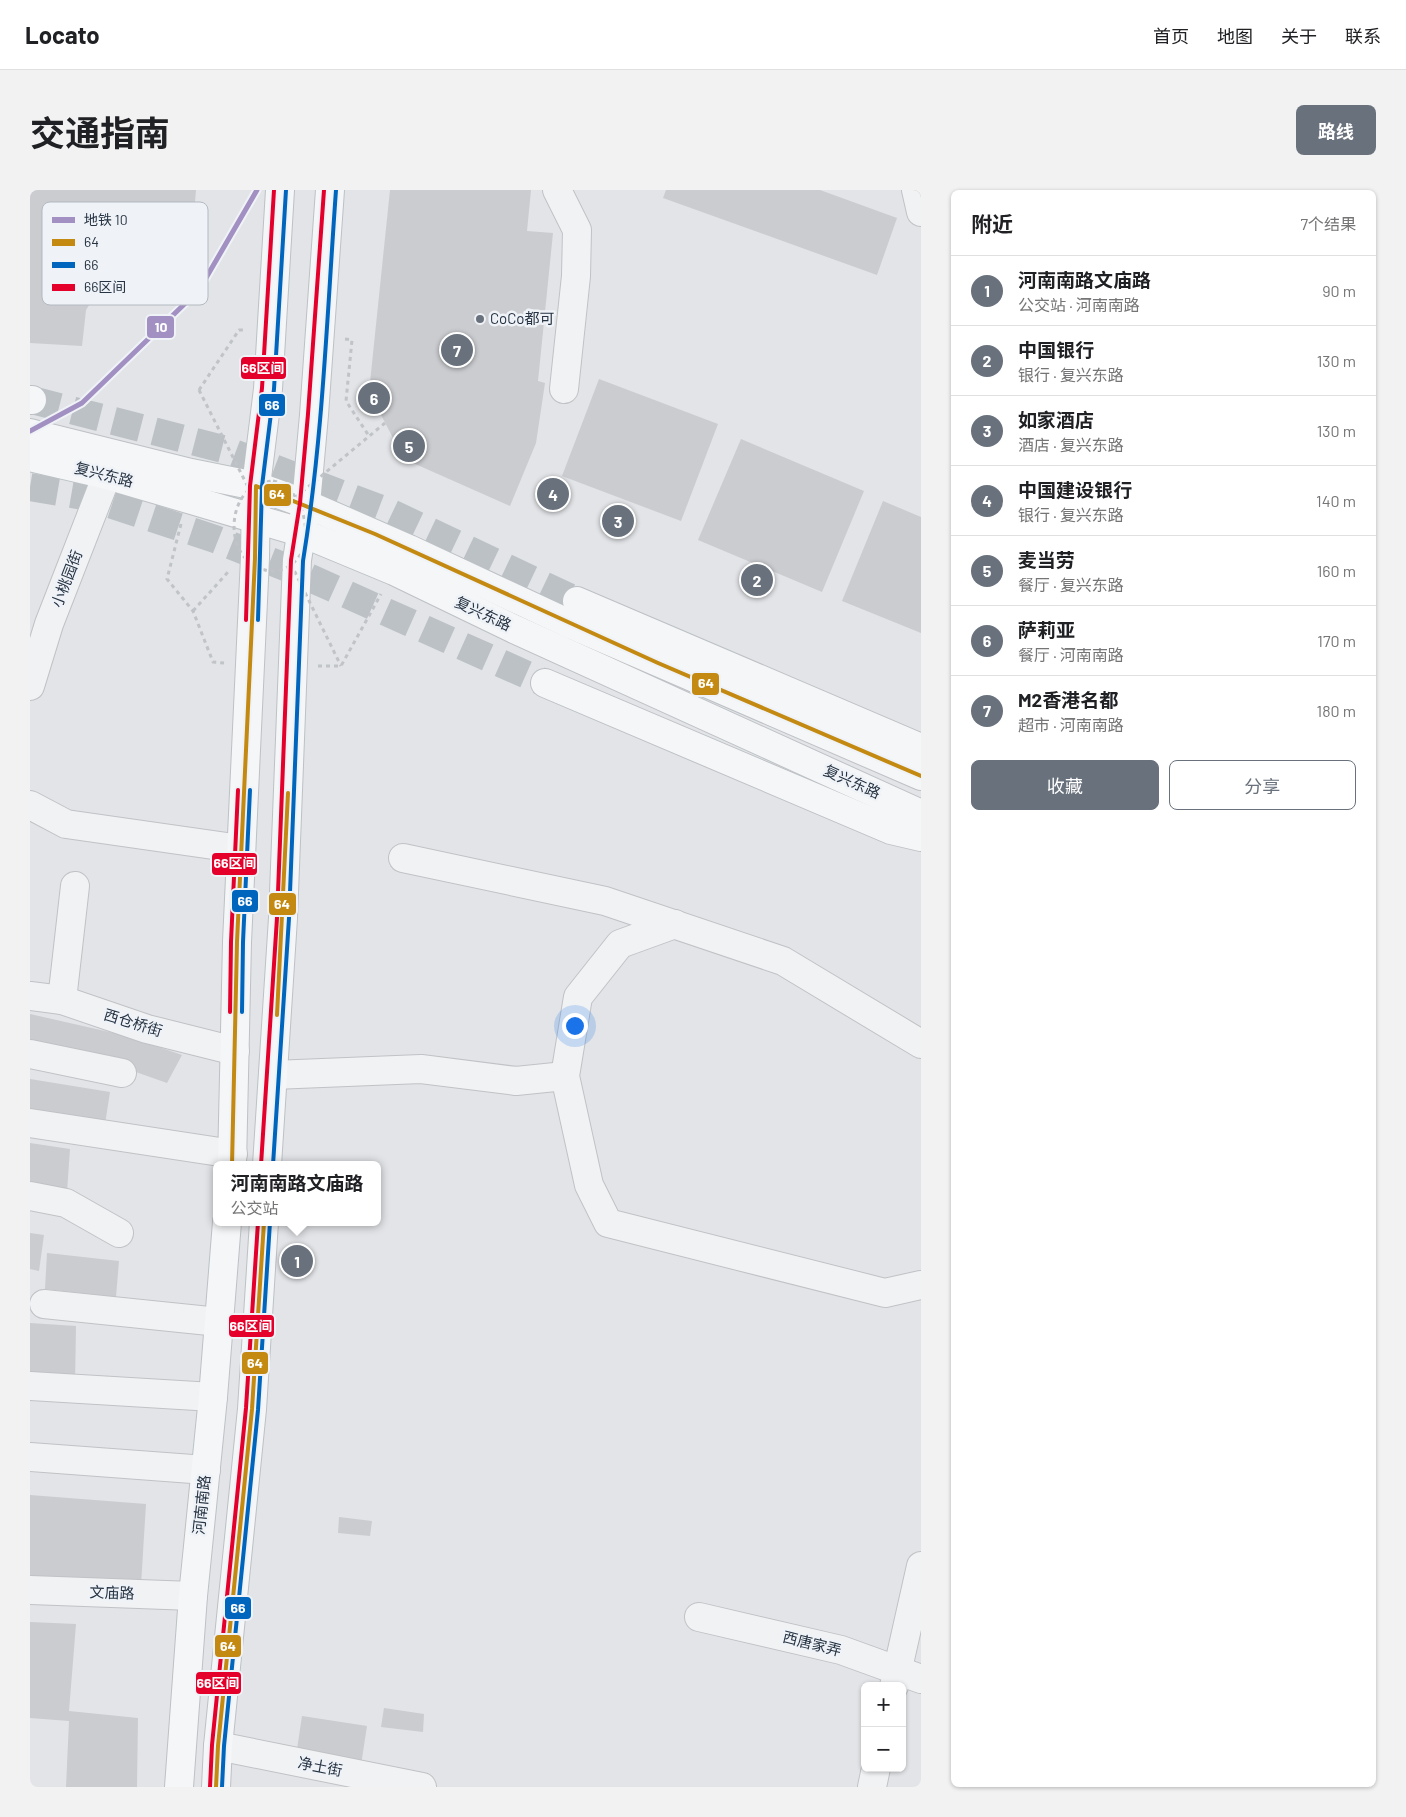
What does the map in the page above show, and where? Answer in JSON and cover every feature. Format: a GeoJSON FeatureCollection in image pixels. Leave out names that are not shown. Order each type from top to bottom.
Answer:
{"type":"FeatureCollection","features":[{"type":"Feature","properties":{"kind":"main road"},"geometry":{"type":"LineString","coordinates":[[232,1159],[236,1051],[237,942],[255,558],[253,488],[268,389],[280,190]]}},
{"type":"Feature","properties":{"kind":"main road"},"geometry":{"type":"LineString","coordinates":[[267,1161],[283,918],[297,560],[301,500],[315,406],[330,190]]}},
{"type":"Feature","properties":{"kind":"main road","name":"复兴东路"},"geometry":{"type":"LineString","coordinates":[[30,434],[301,500],[572,625],[921,776]]}},
{"type":"Feature","properties":{"kind":"main road","name":"复兴东路"},"geometry":{"type":"LineString","coordinates":[[30,457],[107,474],[300,532],[394,571],[514,629],[921,814]]}},
{"type":"Feature","properties":{"kind":"main road"},"geometry":{"type":"LineString","coordinates":[[577,601],[921,748]]}},
{"type":"Feature","properties":{"kind":"main road","name":"复兴东路"},"geometry":{"type":"LineString","coordinates":[[545,683],[891,830],[921,837]]}},
{"type":"Feature","properties":{"kind":"main road","name":"河南南路"},"geometry":{"type":"LineString","coordinates":[[179,1787],[193,1596],[214,1397],[227,1226]]}},
{"type":"Feature","properties":{"kind":"main road"},"geometry":{"type":"LineString","coordinates":[[216,1787],[218,1746],[252,1409],[264,1226]]}},
{"type":"Feature","properties":{"kind":"street"},"geometry":{"type":"LineString","coordinates":[[557,190],[577,230],[576,276],[564,389]]}},
{"type":"Feature","properties":{"kind":"street"},"geometry":{"type":"LineString","coordinates":[[916,190],[921,212]]}},
{"type":"Feature","properties":{"kind":"street","name":"小桃园街"},"geometry":{"type":"LineString","coordinates":[[30,686],[40,623],[107,474]]}},
{"type":"Feature","properties":{"kind":"street"},"geometry":{"type":"LineString","coordinates":[[30,805],[66,824],[241,849]]}},
{"type":"Feature","properties":{"kind":"street"},"geometry":{"type":"LineString","coordinates":[[403,858],[605,900],[782,961],[921,1044]]}},
{"type":"Feature","properties":{"kind":"street"},"geometry":{"type":"LineString","coordinates":[[62,1000],[74,886]]}},
{"type":"Feature","properties":{"kind":"street"},"geometry":{"type":"LineString","coordinates":[[675,924],[620,944],[578,997],[565,1076],[589,1185],[608,1223],[884,1292],[921,1285]]}},
{"type":"Feature","properties":{"kind":"street","name":"西仓桥街"},"geometry":{"type":"LineString","coordinates":[[30,996],[62,1000],[147,1029],[236,1051]]}},
{"type":"Feature","properties":{"kind":"street"},"geometry":{"type":"LineString","coordinates":[[30,1054],[122,1073]]}},
{"type":"Feature","properties":{"kind":"street"},"geometry":{"type":"LineString","coordinates":[[273,1075],[420,1070],[516,1081],[565,1076]]}},
{"type":"Feature","properties":{"kind":"street"},"geometry":{"type":"LineString","coordinates":[[30,1123],[232,1159]]}},
{"type":"Feature","properties":{"kind":"street"},"geometry":{"type":"LineString","coordinates":[[30,1196],[66,1203],[119,1233]]}},
{"type":"Feature","properties":{"kind":"street"},"geometry":{"type":"LineString","coordinates":[[44,1304],[219,1322]]}},
{"type":"Feature","properties":{"kind":"street"},"geometry":{"type":"LineString","coordinates":[[30,1386],[214,1397]]}},
{"type":"Feature","properties":{"kind":"street"},"geometry":{"type":"LineString","coordinates":[[30,1457],[206,1470]]}},
{"type":"Feature","properties":{"kind":"street"},"geometry":{"type":"LineString","coordinates":[[904,1679],[920,1571]]}},
{"type":"Feature","properties":{"kind":"street","name":"文庙路"},"geometry":{"type":"LineString","coordinates":[[30,1590],[193,1596]]}},
{"type":"Feature","properties":{"kind":"street","name":"西唐家弄"},"geometry":{"type":"LineString","coordinates":[[700,1617],[841,1650],[904,1679]]}},
{"type":"Feature","properties":{"kind":"street","name":"净土街"},"geometry":{"type":"LineString","coordinates":[[218,1746],[406,1785]]}},
{"type":"Feature","properties":{"kind":"street"},"geometry":{"type":"LineString","coordinates":[[872,1787],[875,1772]]}},
{"type":"Feature","properties":{"kind":"path"},"geometry":{"type":"LineString","coordinates":[[239,330],[199,390],[253,488]]}},
{"type":"Feature","properties":{"kind":"path"},"geometry":{"type":"LineString","coordinates":[[352,340],[346,401],[370,436]]}},
{"type":"Feature","properties":{"kind":"path"},"geometry":{"type":"LineString","coordinates":[[301,500],[385,424]]}},
{"type":"Feature","properties":{"kind":"path"},"geometry":{"type":"LineString","coordinates":[[265,482],[280,483],[301,500],[305,540],[300,554],[283,570],[274,572],[258,568],[242,556],[234,534],[234,520],[237,509],[253,488],[265,482]]}},
{"type":"Feature","properties":{"kind":"path"},"geometry":{"type":"LineString","coordinates":[[188,498],[167,579],[193,611],[213,662]]}},
{"type":"Feature","properties":{"kind":"path"},"geometry":{"type":"LineString","coordinates":[[291,564],[341,666],[394,571]]}},
{"type":"Feature","properties":{"kind":"path"},"geometry":{"type":"LineString","coordinates":[[193,611],[230,569]]}},
{"type":"Feature","properties":{"kind":"building"},"geometry":{"type":"Polygon","coordinates":[[[30,190],[196,190],[195,202],[42,202],[42,305],[89,305],[86,310],[82,346],[30,343],[30,190]]]}},
{"type":"Feature","properties":{"kind":"building"},"geometry":{"type":"Polygon","coordinates":[[[390,190],[531,190],[527,231],[553,233],[538,381],[545,383],[536,443],[510,506],[404,459],[369,392],[390,190]]]}},
{"type":"Feature","properties":{"kind":"building"},"geometry":{"type":"Polygon","coordinates":[[[666,190],[820,190],[897,218],[877,275],[663,198],[666,190]]]}},
{"type":"Feature","properties":{"kind":"building"},"geometry":{"type":"Polygon","coordinates":[[[599,379],[718,424],[681,521],[562,476],[599,379]]]}},
{"type":"Feature","properties":{"kind":"building"},"geometry":{"type":"Polygon","coordinates":[[[741,439],[864,491],[822,592],[698,540],[741,439]]]}},
{"type":"Feature","properties":{"kind":"building"},"geometry":{"type":"Polygon","coordinates":[[[883,501],[921,517],[921,633],[842,601],[883,501]]]}},
{"type":"Feature","properties":{"kind":"building"},"geometry":{"type":"Polygon","coordinates":[[[30,1014],[127,1036],[182,1055],[167,1083],[116,1065],[30,1045],[30,1014]]]}},
{"type":"Feature","properties":{"kind":"building"},"geometry":{"type":"Polygon","coordinates":[[[30,1079],[110,1092],[105,1124],[30,1114],[30,1079]]]}},
{"type":"Feature","properties":{"kind":"building"},"geometry":{"type":"Polygon","coordinates":[[[30,1143],[70,1149],[67,1192],[30,1185],[30,1143]]]}},
{"type":"Feature","properties":{"kind":"building"},"geometry":{"type":"Polygon","coordinates":[[[30,1233],[44,1235],[39,1271],[30,1269],[30,1233]]]}},
{"type":"Feature","properties":{"kind":"building"},"geometry":{"type":"Polygon","coordinates":[[[47,1253],[119,1261],[116,1297],[45,1289],[47,1253]]]}},
{"type":"Feature","properties":{"kind":"building"},"geometry":{"type":"Polygon","coordinates":[[[30,1323],[76,1326],[75,1384],[30,1383],[30,1323]]]}},
{"type":"Feature","properties":{"kind":"building"},"geometry":{"type":"Polygon","coordinates":[[[30,1495],[146,1504],[141,1585],[30,1578],[30,1495]]]}},
{"type":"Feature","properties":{"kind":"building"},"geometry":{"type":"Polygon","coordinates":[[[339,1517],[372,1521],[370,1536],[338,1533],[339,1517]]]}},
{"type":"Feature","properties":{"kind":"building"},"geometry":{"type":"Polygon","coordinates":[[[30,1622],[76,1624],[69,1711],[138,1718],[137,1787],[66,1787],[69,1721],[30,1718],[30,1622]]]}},
{"type":"Feature","properties":{"kind":"building"},"geometry":{"type":"Polygon","coordinates":[[[384,1708],[424,1714],[423,1732],[381,1727],[384,1708]]]}},
{"type":"Feature","properties":{"kind":"building"},"geometry":{"type":"Polygon","coordinates":[[[302,1716],[367,1726],[361,1765],[296,1756],[302,1716]]]}},
{"type":"Feature","properties":{"kind":"tunnel"},"geometry":{"type":"LineString","coordinates":[[32,400],[223,449],[389,512],[577,601]]}},
{"type":"Feature","properties":{"kind":"tunnel"},"geometry":{"type":"LineString","coordinates":[[30,487],[89,497],[215,539],[290,569],[545,683]]}},
{"type":"Feature","properties":{"kind":"metro line","name":"10"},"geometry":{"type":"LineString","coordinates":[[208,274],[257,190]]}},
{"type":"Feature","properties":{"kind":"metro line","name":"10"},"geometry":{"type":"LineString","coordinates":[[30,431],[82,403],[183,305]]}},
{"type":"Feature","properties":{"kind":"transit line","name":"66区间"},"geometry":{"type":"LineString","coordinates":[[246,620],[250,486],[262,388],[274,190]]}},
{"type":"Feature","properties":{"kind":"transit line","name":"66"},"geometry":{"type":"LineString","coordinates":[[258,620],[262,486],[274,389],[286,190]]}},
{"type":"Feature","properties":{"kind":"transit line","name":"66区间"},"geometry":{"type":"LineString","coordinates":[[261,1161],[277,918],[291,560],[300,503],[308,414],[324,190]]}},
{"type":"Feature","properties":{"kind":"transit line","name":"66"},"geometry":{"type":"LineString","coordinates":[[273,1161],[289,918],[303,561],[320,422],[336,190]]}},
{"type":"Feature","properties":{"kind":"transit line","name":"64"},"geometry":{"type":"LineString","coordinates":[[232,1161],[237,942],[255,558],[256,486],[375,534],[658,663],[921,776]]}},
{"type":"Feature","properties":{"kind":"transit line","name":"66区间"},"geometry":{"type":"LineString","coordinates":[[230,1012],[231,942],[238,790]]}},
{"type":"Feature","properties":{"kind":"transit line","name":"66"},"geometry":{"type":"LineString","coordinates":[[242,1012],[243,942],[250,790]]}},
{"type":"Feature","properties":{"kind":"transit line","name":"64"},"geometry":{"type":"LineString","coordinates":[[277,1015],[288,793]]}},
{"type":"Feature","properties":{"kind":"transit line","name":"66区间"},"geometry":{"type":"LineString","coordinates":[[210,1787],[212,1745],[246,1408],[258,1226]]}},
{"type":"Feature","properties":{"kind":"transit line","name":"64"},"geometry":{"type":"LineString","coordinates":[[216,1787],[218,1746],[252,1409],[264,1226]]}},
{"type":"Feature","properties":{"kind":"transit line","name":"66"},"geometry":{"type":"LineString","coordinates":[[222,1787],[224,1746],[258,1410],[270,1226]]}},
{"type":"Feature","properties":{"kind":"place","name":"CoCo都可"},"geometry":{"type":"Point","coordinates":[480,319]}},
{"type":"Feature","properties":{"kind":"place","name":"M2香港名都"},"geometry":{"type":"Point","coordinates":[457,350]}},
{"type":"Feature","properties":{"kind":"place","name":"萨莉亚"},"geometry":{"type":"Point","coordinates":[374,398]}},
{"type":"Feature","properties":{"kind":"place","name":"麦当劳"},"geometry":{"type":"Point","coordinates":[409,446]}},
{"type":"Feature","properties":{"kind":"place","name":"中国建设银行"},"geometry":{"type":"Point","coordinates":[553,494]}},
{"type":"Feature","properties":{"kind":"place","name":"如家酒店"},"geometry":{"type":"Point","coordinates":[618,521]}},
{"type":"Feature","properties":{"kind":"place","name":"中国银行"},"geometry":{"type":"Point","coordinates":[757,580]}},
{"type":"Feature","properties":{"kind":"place","name":"河南南路文庙路"},"geometry":{"type":"Point","coordinates":[297,1261]}}]}
